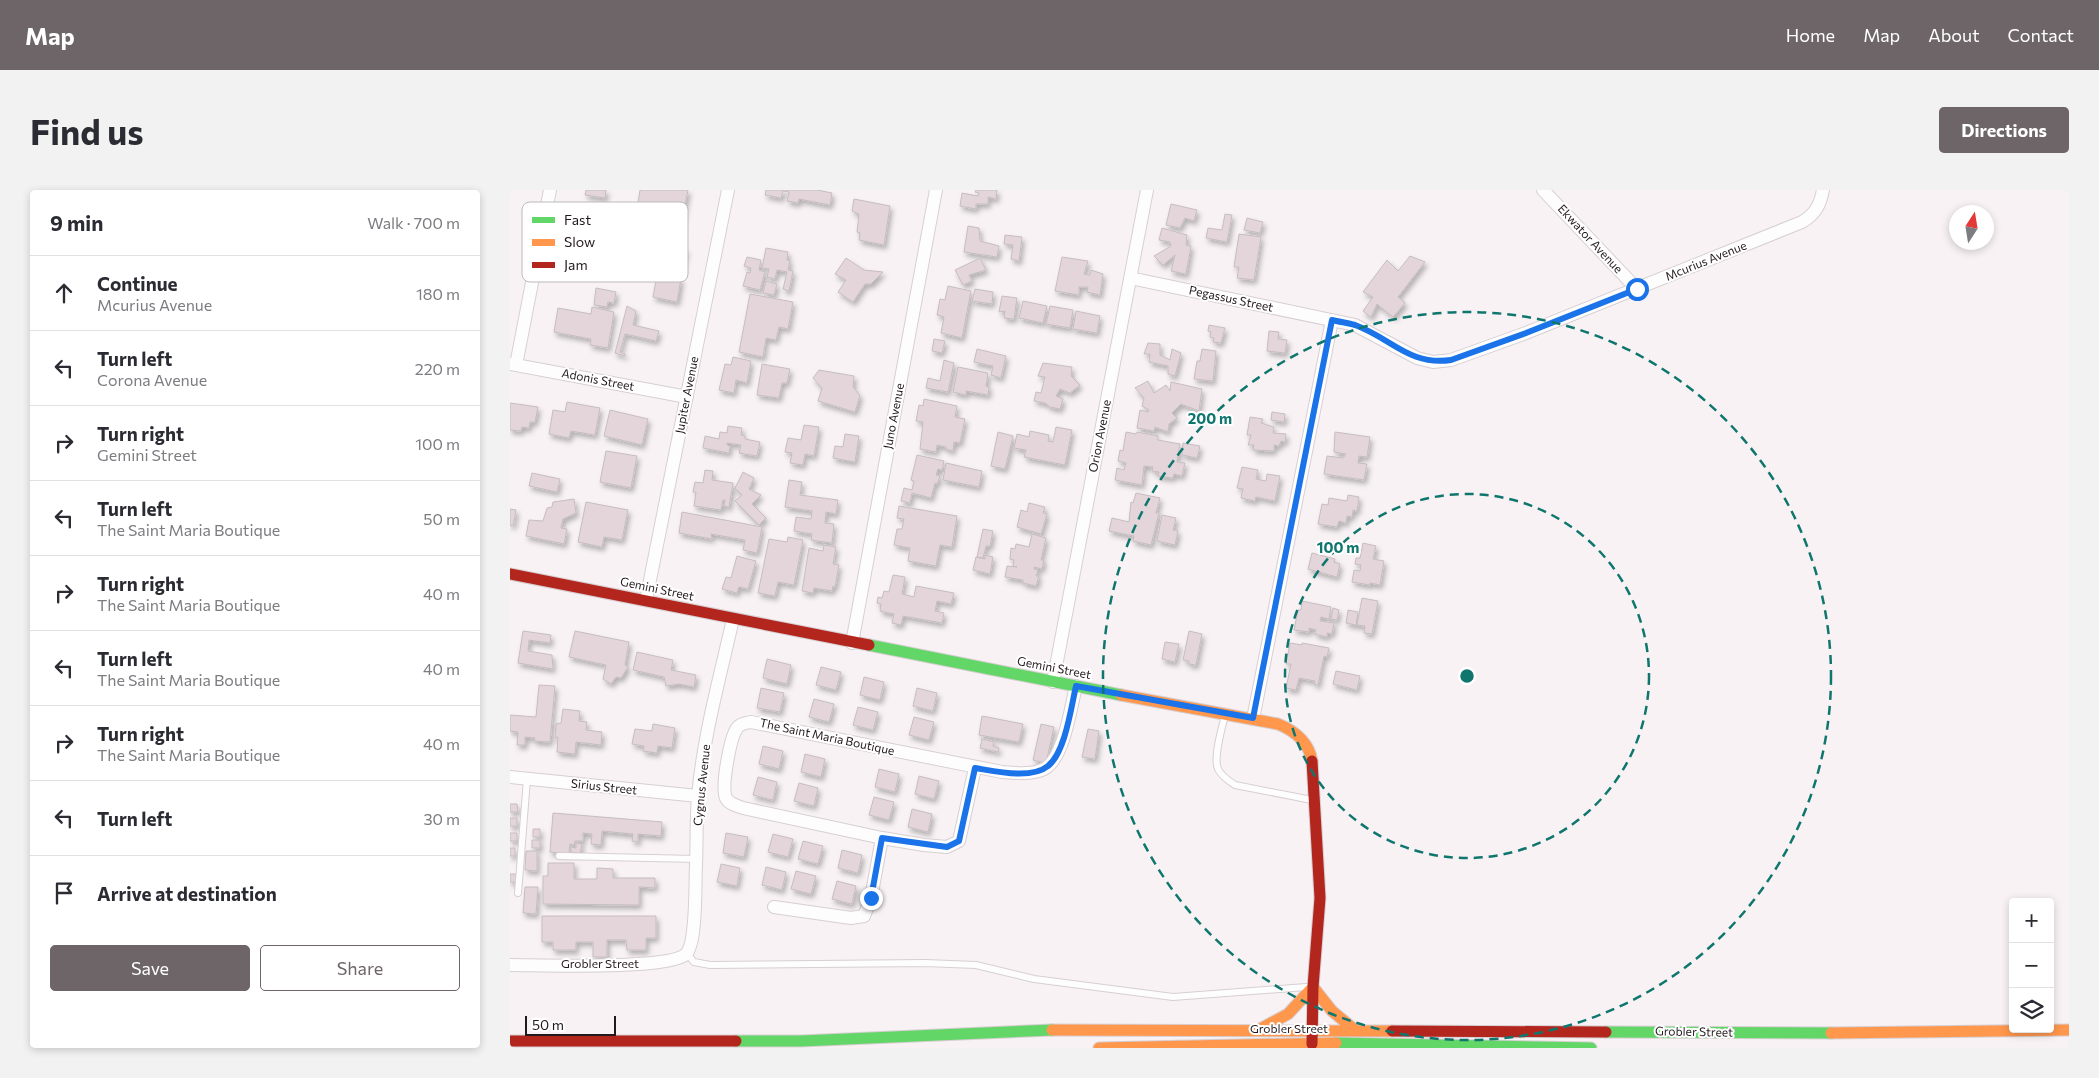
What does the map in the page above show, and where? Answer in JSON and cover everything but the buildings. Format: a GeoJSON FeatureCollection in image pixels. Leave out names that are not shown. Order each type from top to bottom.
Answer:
{"type":"FeatureCollection","features":[{"type":"Feature","properties":{"kind":"main road","name":"Gemini Street"},"geometry":{"type":"LineString","coordinates":[[510,574],[1053,682],[1253,718],[1292,729],[1307,746],[1311,757],[1314,800],[1320,898],[1313,987],[1312,1045]]}},
{"type":"Feature","properties":{"kind":"main road"},"geometry":{"type":"LineString","coordinates":[[1259,1029],[1288,1014],[1313,987],[1332,1011],[1354,1030]]}},
{"type":"Feature","properties":{"kind":"main road","name":"Grobler Street"},"geometry":{"type":"LineString","coordinates":[[510,1041],[820,1040],[1067,1029],[1809,1032],[2069,1030]]}},
{"type":"Feature","properties":{"kind":"main road"},"geometry":{"type":"LineString","coordinates":[[800,1048],[820,1040]]}},
{"type":"Feature","properties":{"kind":"main road"},"geometry":{"type":"LineString","coordinates":[[588,1042],[638,1048]]}},
{"type":"Feature","properties":{"kind":"main road","name":"Grobler Street"},"geometry":{"type":"LineString","coordinates":[[1099,1048],[1266,1045],[1591,1048]]}},
{"type":"Feature","properties":{"kind":"street","name":"Jupiter Avenue"},"geometry":{"type":"LineString","coordinates":[[646,600],[728,190]]}},
{"type":"Feature","properties":{"kind":"street","name":"Juno Avenue"},"geometry":{"type":"LineString","coordinates":[[852,643],[936,190]]}},
{"type":"Feature","properties":{"kind":"street","name":"Orion Avenue"},"geometry":{"type":"LineString","coordinates":[[1053,682],[1147,190]]}},
{"type":"Feature","properties":{"kind":"street","name":"Ekwator Avenue"},"geometry":{"type":"LineString","coordinates":[[1543,190],[1637,289]]}},
{"type":"Feature","properties":{"kind":"street","name":"Mcurius Avenue"},"geometry":{"type":"LineString","coordinates":[[1332,320],[1355,325],[1416,358],[1440,362],[1451,360],[1526,333],[1802,222],[1816,212],[1822,196]]}},
{"type":"Feature","properties":{"kind":"street","name":"Pegassus Street"},"geometry":{"type":"LineString","coordinates":[[1130,278],[1332,320]]}},
{"type":"Feature","properties":{"kind":"street"},"geometry":{"type":"LineString","coordinates":[[513,364],[530,282]]}},
{"type":"Feature","properties":{"kind":"street"},"geometry":{"type":"LineString","coordinates":[[1253,718],[1332,320]]}},
{"type":"Feature","properties":{"kind":"street","name":"Adonis Street"},"geometry":{"type":"LineString","coordinates":[[513,364],[687,397]]}},
{"type":"Feature","properties":{"kind":"street","name":"Cygnus Avenue"},"geometry":{"type":"LineString","coordinates":[[687,954],[694,927],[698,796],[712,708],[733,619]]}},
{"type":"Feature","properties":{"kind":"street","name":"The Saint Maria Boutique"},"geometry":{"type":"LineString","coordinates":[[975,768],[962,833],[959,841],[947,847],[882,838],[743,808],[731,803],[725,796],[724,784],[736,730],[745,723],[757,722],[975,768],[1016,773],[1033,772],[1049,766],[1061,747],[1076,686]]}},
{"type":"Feature","properties":{"kind":"street","name":"Sirius Street"},"geometry":{"type":"LineString","coordinates":[[510,777],[698,796]]}},
{"type":"Feature","properties":{"kind":"street"},"geometry":{"type":"LineString","coordinates":[[774,907],[843,917],[862,917],[868,910],[882,838]]}},
{"type":"Feature","properties":{"kind":"street","name":"Grobler Street"},"geometry":{"type":"LineString","coordinates":[[510,965],[655,964],[680,958],[687,954]]}},
{"type":"Feature","properties":{"kind":"lane"},"geometry":{"type":"LineString","coordinates":[[1225,713],[1216,759],[1218,769],[1226,779],[1235,785],[1314,800]]}},
{"type":"Feature","properties":{"kind":"lane"},"geometry":{"type":"LineString","coordinates":[[518,893],[528,779]]}},
{"type":"Feature","properties":{"kind":"lane"},"geometry":{"type":"LineString","coordinates":[[559,856],[696,859]]}},
{"type":"Feature","properties":{"kind":"lane"},"geometry":{"type":"LineString","coordinates":[[687,954],[694,962],[710,965],[925,963],[976,965],[1034,979],[1173,997],[1313,987]]}},
{"type":"Feature","properties":{"kind":"traffic: fast"},"geometry":{"type":"LineString","coordinates":[[869,645],[1121,695]]}},
{"type":"Feature","properties":{"kind":"traffic: fast"},"geometry":{"type":"LineString","coordinates":[[736,1041],[801,1041],[1052,1030]]}},
{"type":"Feature","properties":{"kind":"traffic: fast"},"geometry":{"type":"LineString","coordinates":[[1606,1032],[1831,1033]]}},
{"type":"Feature","properties":{"kind":"traffic: fast"},"geometry":{"type":"LineString","coordinates":[[1336,1043],[1591,1048]]}},
{"type":"Feature","properties":{"kind":"traffic: slow"},"geometry":{"type":"LineString","coordinates":[[1121,695],[1278,724],[1300,738],[1308,749],[1312,761]]}},
{"type":"Feature","properties":{"kind":"traffic: slow"},"geometry":{"type":"LineString","coordinates":[[1260,1029],[1288,1014],[1313,987],[1332,1011],[1355,1030]]}},
{"type":"Feature","properties":{"kind":"traffic: slow"},"geometry":{"type":"LineString","coordinates":[[1052,1030],[1392,1031]]}},
{"type":"Feature","properties":{"kind":"traffic: slow"},"geometry":{"type":"LineString","coordinates":[[1831,1033],[2069,1030]]}},
{"type":"Feature","properties":{"kind":"traffic: slow"},"geometry":{"type":"LineString","coordinates":[[1099,1048],[1336,1043]]}},
{"type":"Feature","properties":{"kind":"traffic: jam"},"geometry":{"type":"LineString","coordinates":[[510,574],[869,645]]}},
{"type":"Feature","properties":{"kind":"traffic: jam"},"geometry":{"type":"LineString","coordinates":[[1312,761],[1320,898],[1313,987],[1312,1044]]}},
{"type":"Feature","properties":{"kind":"traffic: jam"},"geometry":{"type":"LineString","coordinates":[[1392,1031],[1606,1032]]}},
{"type":"Feature","properties":{"kind":"traffic: jam"},"geometry":{"type":"LineString","coordinates":[[510,1041],[736,1041]]}},
{"type":"Feature","properties":{"kind":"route"},"geometry":{"type":"LineString","coordinates":[[871,898],[882,838],[947,847],[959,841],[975,768],[1016,773],[1033,772],[1049,766],[1061,747],[1076,686],[1253,718],[1332,320],[1355,325],[1416,358],[1440,362],[1470,354],[1637,289]]}}]}
